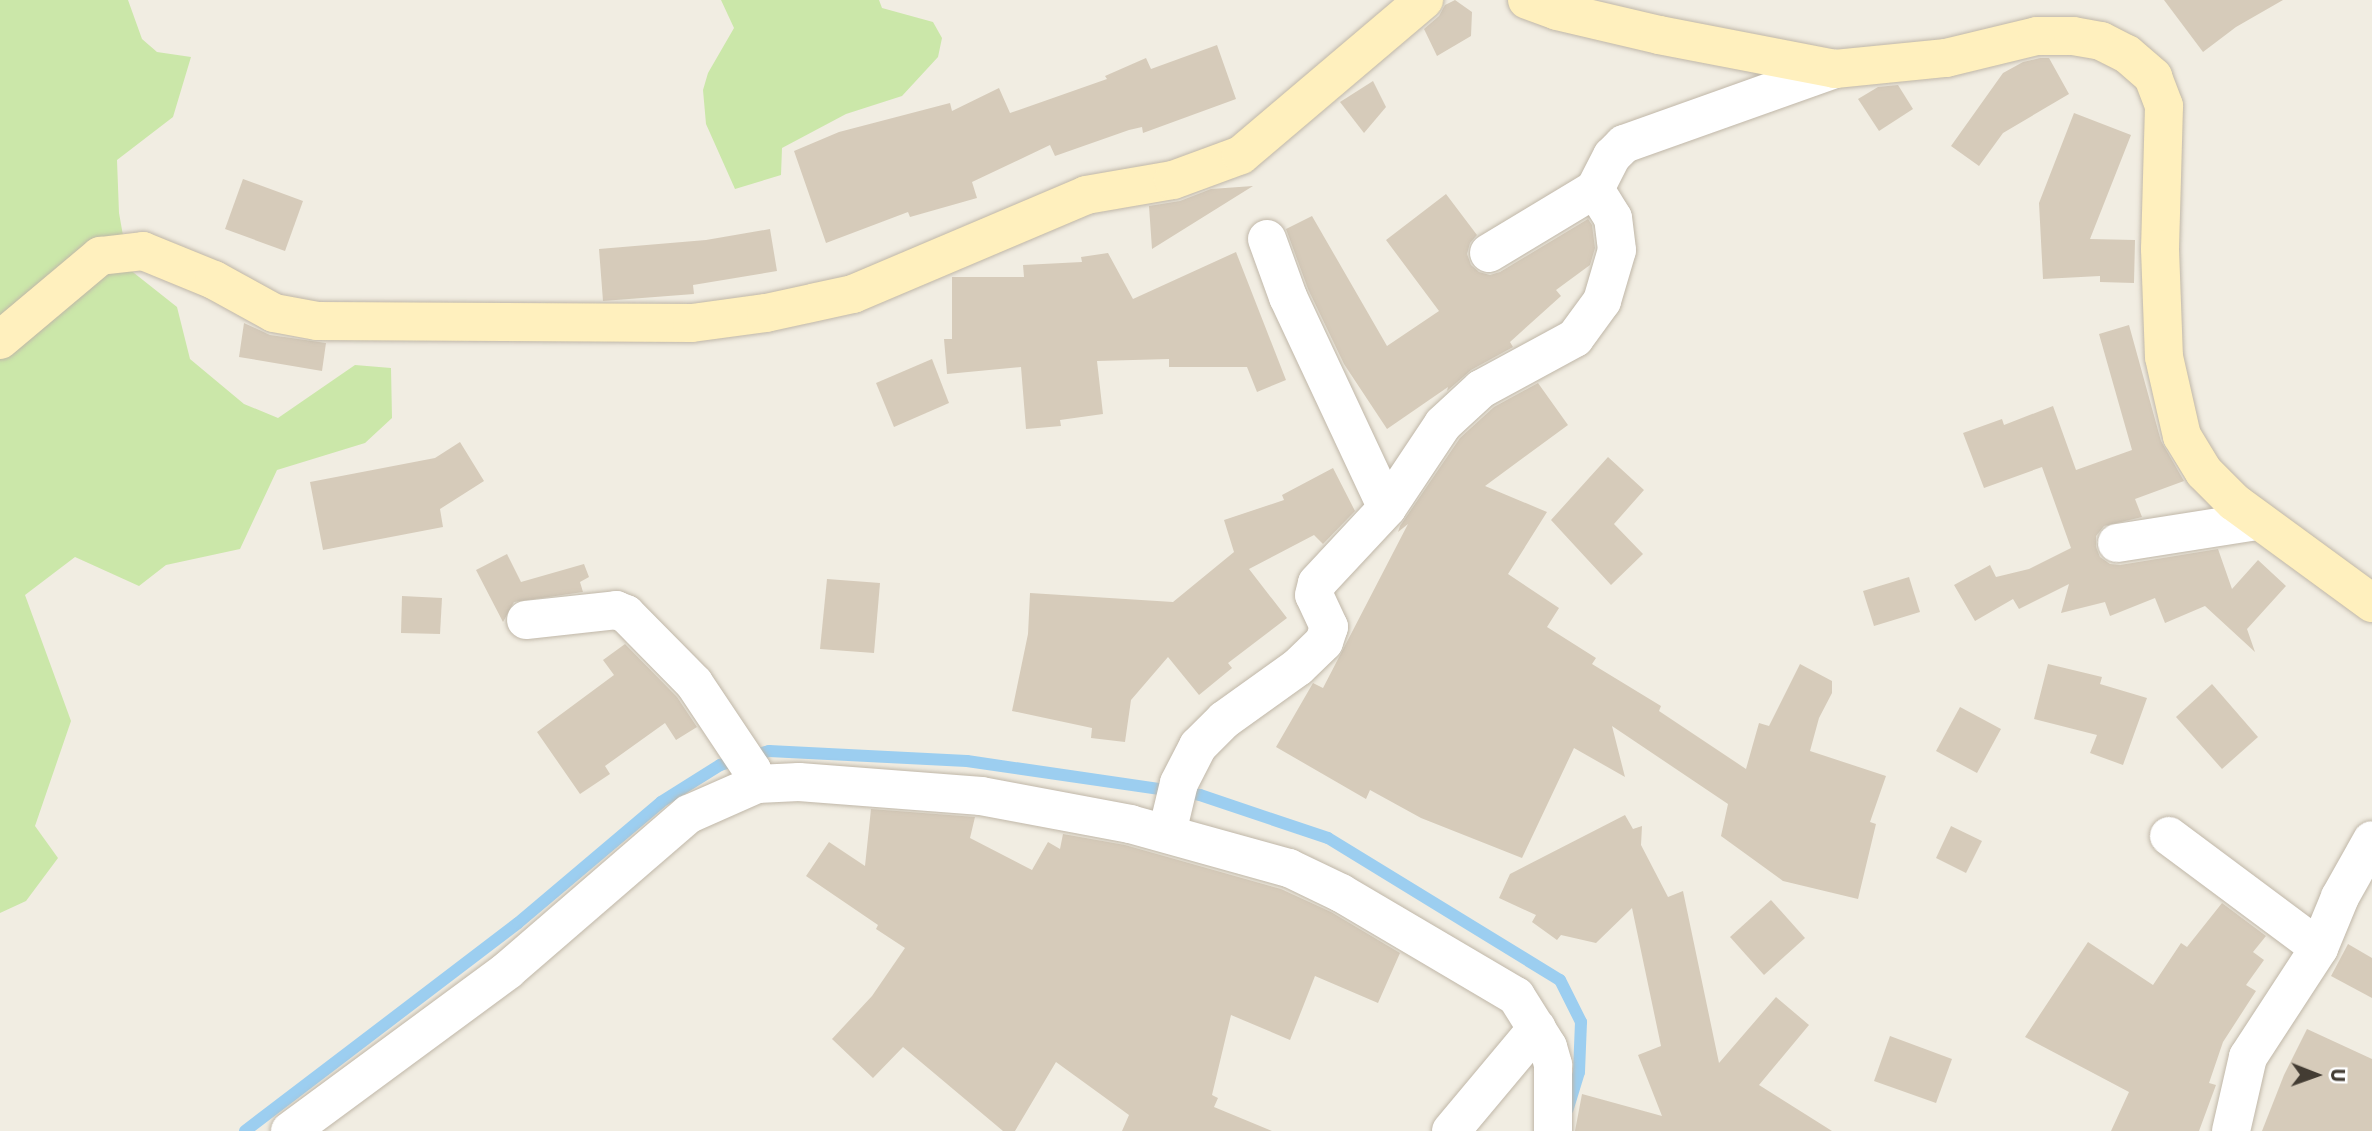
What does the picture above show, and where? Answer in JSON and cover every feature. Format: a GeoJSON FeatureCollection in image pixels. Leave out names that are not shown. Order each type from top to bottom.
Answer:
{"type":"FeatureCollection","features":[{"type":"Feature","properties":{"kind":"street"},"geometry":{"type":"LineString","coordinates":[[0,340],[100,256],[143,251],[214,281],[274,313],[317,321],[692,323],[766,313],[853,294],[1086,195],[1173,180],[1241,155],[1424,0]]}},
{"type":"Feature","properties":{"kind":"street"},"geometry":{"type":"LineString","coordinates":[[1527,0],[1557,11],[1659,35],[1835,69]]}},
{"type":"Feature","properties":{"kind":"street"},"geometry":{"type":"LineString","coordinates":[[1489,253],[1595,189],[1612,156],[1624,144],[1835,69],[1947,58],[2037,36],[2073,36],[2101,41],[2127,54],[2153,77],[2164,106],[2160,248],[2164,357],[2182,436],[2204,472],[2257,521],[2372,603]]}},
{"type":"Feature","properties":{"kind":"street"},"geometry":{"type":"LineString","coordinates":[[1172,810],[1198,746],[1224,720],[1298,667],[1324,642],[1329,626],[1314,595],[1317,583],[1387,508],[1443,424],[1481,389],[1575,338],[1602,302],[1618,250],[1613,218],[1595,189]]}},
{"type":"Feature","properties":{"kind":"street"},"geometry":{"type":"LineString","coordinates":[[1267,239],[1288,297],[1387,508]]}},
{"type":"Feature","properties":{"kind":"street"},"geometry":{"type":"LineString","coordinates":[[2117,543],[2257,521]]}},
{"type":"Feature","properties":{"kind":"street"},"geometry":{"type":"LineString","coordinates":[[526,620],[616,610],[626,614],[694,683],[749,768]]}},
{"type":"Feature","properties":{"kind":"street"},"geometry":{"type":"LineString","coordinates":[[290,1131],[508,970],[689,814],[749,768],[846,783],[1172,810],[1341,893],[1516,996],[1548,1047],[1553,1065],[1553,1131]]}},
{"type":"Feature","properties":{"kind":"street"},"geometry":{"type":"LineString","coordinates":[[2169,836],[2319,948]]}},
{"type":"Feature","properties":{"kind":"street"},"geometry":{"type":"LineString","coordinates":[[2231,1131],[2248,1057],[2319,948],[2340,897],[2372,840]]}},
{"type":"Feature","properties":{"kind":"street"},"geometry":{"type":"LineString","coordinates":[[1451,1131],[1537,1028]]}},
{"type":"Feature","properties":{"kind":"green space"},"geometry":{"type":"Polygon","coordinates":[[[0,0],[128,0],[142,39],[157,52],[191,57],[173,117],[117,160],[119,213],[129,269],[177,307],[190,359],[244,404],[278,418],[355,365],[391,368],[392,418],[365,443],[277,470],[240,549],[166,565],[139,586],[75,557],[25,595],[71,721],[35,826],[58,858],[26,901],[0,913],[0,0]]]}},
{"type":"Feature","properties":{"kind":"green space"},"geometry":{"type":"Polygon","coordinates":[[[721,0],[879,0],[882,8],[933,22],[942,38],[938,57],[902,96],[846,114],[782,148],[781,175],[735,189],[706,124],[703,90],[708,73],[734,28],[721,0]]]}},
{"type":"Feature","properties":{"kind":"building"},"geometry":{"type":"Polygon","coordinates":[[[1455,0],[1472,12],[1471,36],[1437,56],[1424,29],[1439,16],[1445,5],[1455,0]]]}},
{"type":"Feature","properties":{"kind":"building"},"geometry":{"type":"Polygon","coordinates":[[[2164,0],[2283,0],[2236,27],[2203,52],[2164,0]]]}},
{"type":"Feature","properties":{"kind":"building"},"geometry":{"type":"Polygon","coordinates":[[[1217,45],[1236,99],[1143,133],[1142,127],[1129,130],[1055,156],[1050,145],[972,182],[977,198],[910,217],[908,212],[826,243],[794,151],[839,132],[950,103],[952,111],[999,88],[1010,113],[1107,79],[1105,76],[1146,58],[1151,69],[1217,45]]]}},
{"type":"Feature","properties":{"kind":"building"},"geometry":{"type":"Polygon","coordinates":[[[2049,58],[2069,94],[2003,133],[1979,166],[1951,146],[2003,73],[2023,62],[2049,58]]]}},
{"type":"Feature","properties":{"kind":"building"},"geometry":{"type":"Polygon","coordinates":[[[1373,81],[1386,107],[1364,133],[1340,102],[1373,81]]]}},
{"type":"Feature","properties":{"kind":"building"},"geometry":{"type":"Polygon","coordinates":[[[1898,85],[1913,109],[1879,131],[1858,99],[1878,87],[1898,85]]]}},
{"type":"Feature","properties":{"kind":"building"},"geometry":{"type":"Polygon","coordinates":[[[2074,113],[2131,135],[2090,239],[2135,240],[2134,283],[2100,282],[2100,276],[2043,279],[2039,203],[2074,113]]]}},
{"type":"Feature","properties":{"kind":"building"},"geometry":{"type":"Polygon","coordinates":[[[243,179],[303,201],[285,251],[225,229],[243,179]]]}},
{"type":"Feature","properties":{"kind":"building"},"geometry":{"type":"Polygon","coordinates":[[[1253,186],[1152,249],[1149,206],[1180,201],[1211,189],[1253,186]]]}},
{"type":"Feature","properties":{"kind":"building"},"geometry":{"type":"Polygon","coordinates":[[[1446,194],[1477,235],[1470,243],[1467,254],[1471,265],[1479,272],[1490,275],[1500,272],[1588,219],[1592,225],[1595,248],[1590,265],[1556,290],[1561,296],[1510,342],[1513,347],[1471,370],[1447,391],[1448,387],[1387,429],[1344,364],[1308,289],[1286,229],[1312,216],[1387,346],[1439,311],[1386,240],[1446,194]]]}},
{"type":"Feature","properties":{"kind":"building"},"geometry":{"type":"Polygon","coordinates":[[[770,229],[777,271],[693,285],[694,294],[603,301],[599,249],[706,240],[770,229]]]}},
{"type":"Feature","properties":{"kind":"building"},"geometry":{"type":"Polygon","coordinates":[[[1236,252],[1286,380],[1257,392],[1247,367],[1169,367],[1169,359],[1097,361],[1103,414],[1060,420],[1061,426],[1026,429],[1021,367],[947,374],[944,339],[952,339],[952,277],[1024,277],[1023,265],[1082,262],[1081,257],[1108,253],[1133,299],[1236,252]]]}},
{"type":"Feature","properties":{"kind":"building"},"geometry":{"type":"Polygon","coordinates":[[[244,323],[270,335],[326,343],[322,371],[239,357],[244,323]]]}},
{"type":"Feature","properties":{"kind":"building"},"geometry":{"type":"Polygon","coordinates":[[[2129,325],[2161,441],[2184,481],[2135,499],[2142,517],[2104,526],[2096,536],[2096,547],[2100,557],[2110,564],[2120,565],[2218,549],[2232,589],[2258,560],[2286,586],[2247,629],[2255,652],[2205,606],[2165,623],[2155,598],[2110,616],[2105,602],[2061,613],[2069,584],[2019,609],[2013,599],[1975,621],[1954,585],[1990,565],[1996,577],[2029,569],[2071,548],[2042,467],[1984,488],[1963,433],[2002,419],[2004,425],[2053,406],[2076,470],[2132,450],[2099,334],[2129,325]]]}},
{"type":"Feature","properties":{"kind":"building"},"geometry":{"type":"Polygon","coordinates":[[[932,359],[949,403],[894,427],[876,383],[932,359]]]}},
{"type":"Feature","properties":{"kind":"building"},"geometry":{"type":"Polygon","coordinates":[[[1538,383],[1568,425],[1485,486],[1547,512],[1508,574],[1559,608],[1547,627],[1596,658],[1592,664],[1661,706],[1659,711],[1746,769],[1759,723],[1769,726],[1800,664],[1832,681],[1832,693],[1819,718],[1810,751],[1886,776],[1870,822],[1876,824],[1858,899],[1783,881],[1721,836],[1728,804],[1612,726],[1625,777],[1574,748],[1522,858],[1421,818],[1370,790],[1366,799],[1276,747],[1313,683],[1323,688],[1408,524],[1398,532],[1400,526],[1460,438],[1494,407],[1538,383]]]}},
{"type":"Feature","properties":{"kind":"building"},"geometry":{"type":"Polygon","coordinates":[[[460,442],[484,481],[440,509],[443,527],[323,550],[310,482],[435,458],[460,442]]]}},
{"type":"Feature","properties":{"kind":"building"},"geometry":{"type":"Polygon","coordinates":[[[1608,457],[1644,490],[1614,524],[1643,554],[1611,585],[1551,520],[1608,457]]]}},
{"type":"Feature","properties":{"kind":"building"},"geometry":{"type":"Polygon","coordinates":[[[1333,468],[1355,511],[1323,544],[1314,535],[1249,569],[1287,618],[1228,663],[1232,668],[1199,695],[1168,657],[1131,700],[1125,742],[1091,738],[1092,728],[1012,711],[1028,634],[1030,593],[1173,602],[1234,552],[1224,520],[1284,500],[1282,495],[1333,468]]]}},
{"type":"Feature","properties":{"kind":"building"},"geometry":{"type":"Polygon","coordinates":[[[507,554],[521,582],[584,564],[589,577],[580,582],[583,592],[514,602],[503,622],[476,570],[507,554]]]}},
{"type":"Feature","properties":{"kind":"building"},"geometry":{"type":"Polygon","coordinates":[[[1909,577],[1920,612],[1874,626],[1863,591],[1909,577]]]}},
{"type":"Feature","properties":{"kind":"building"},"geometry":{"type":"Polygon","coordinates":[[[827,579],[880,583],[874,653],[820,649],[827,579]]]}},
{"type":"Feature","properties":{"kind":"building"},"geometry":{"type":"Polygon","coordinates":[[[402,596],[442,598],[440,634],[401,633],[402,596]]]}},
{"type":"Feature","properties":{"kind":"building"},"geometry":{"type":"Polygon","coordinates":[[[625,644],[677,697],[697,727],[676,740],[665,723],[605,766],[610,774],[580,794],[537,732],[614,675],[603,660],[625,644]]]}},
{"type":"Feature","properties":{"kind":"building"},"geometry":{"type":"Polygon","coordinates":[[[2048,664],[2102,677],[2100,684],[2147,698],[2123,765],[2090,753],[2097,735],[2034,719],[2048,664]]]}},
{"type":"Feature","properties":{"kind":"building"},"geometry":{"type":"Polygon","coordinates":[[[2212,684],[2258,737],[2222,769],[2176,717],[2212,684]]]}},
{"type":"Feature","properties":{"kind":"building"},"geometry":{"type":"Polygon","coordinates":[[[1960,707],[2001,729],[1977,773],[1936,751],[1960,707]]]}},
{"type":"Feature","properties":{"kind":"building"},"geometry":{"type":"Polygon","coordinates":[[[871,809],[975,817],[970,838],[1032,870],[1048,842],[1060,849],[1063,834],[1125,845],[1281,889],[1331,912],[1400,953],[1378,1003],[1315,976],[1290,1040],[1231,1015],[1212,1095],[1218,1098],[1214,1107],[1272,1131],[1122,1131],[1129,1115],[1056,1062],[1015,1131],[1003,1131],[903,1047],[873,1078],[832,1039],[872,996],[905,948],[876,929],[878,925],[806,876],[829,842],[865,866],[871,809]]]}},
{"type":"Feature","properties":{"kind":"building"},"geometry":{"type":"Polygon","coordinates":[[[1625,815],[1633,829],[1642,826],[1641,845],[1668,897],[1683,891],[1719,1063],[1776,997],[1809,1025],[1759,1085],[1832,1131],[1575,1131],[1582,1094],[1662,1116],[1638,1055],[1661,1046],[1632,908],[1596,943],[1561,935],[1557,940],[1532,922],[1536,915],[1499,898],[1510,874],[1625,815]]]}},
{"type":"Feature","properties":{"kind":"building"},"geometry":{"type":"Polygon","coordinates":[[[1951,826],[1982,841],[1966,873],[1936,858],[1951,826]]]}},
{"type":"Feature","properties":{"kind":"building"},"geometry":{"type":"Polygon","coordinates":[[[1771,900],[1805,938],[1764,975],[1730,937],[1771,900]]]}},
{"type":"Feature","properties":{"kind":"building"},"geometry":{"type":"Polygon","coordinates":[[[2222,903],[2266,936],[2253,952],[2264,960],[2246,985],[2256,991],[2223,1042],[2209,1083],[2216,1085],[2199,1131],[2111,1131],[2129,1092],[2025,1037],[2088,942],[2153,985],[2181,943],[2187,947],[2222,903]]]}},
{"type":"Feature","properties":{"kind":"building"},"geometry":{"type":"Polygon","coordinates":[[[2348,944],[2372,958],[2372,998],[2331,976],[2348,944]]]}},
{"type":"Feature","properties":{"kind":"building"},"geometry":{"type":"Polygon","coordinates":[[[2307,1029],[2372,1059],[2372,1131],[2262,1131],[2284,1075],[2307,1029]]]}},
{"type":"Feature","properties":{"kind":"building"},"geometry":{"type":"Polygon","coordinates":[[[1890,1036],[1952,1059],[1936,1103],[1874,1081],[1890,1036]]]}},
{"type":"Feature","properties":{"kind":"waterway"},"geometry":{"type":"LineString","coordinates":[[245,1131],[518,923],[661,802],[720,765],[769,751],[967,761],[1200,795],[1328,838],[1560,980],[1581,1022],[1579,1072],[1568,1109]]}}]}
